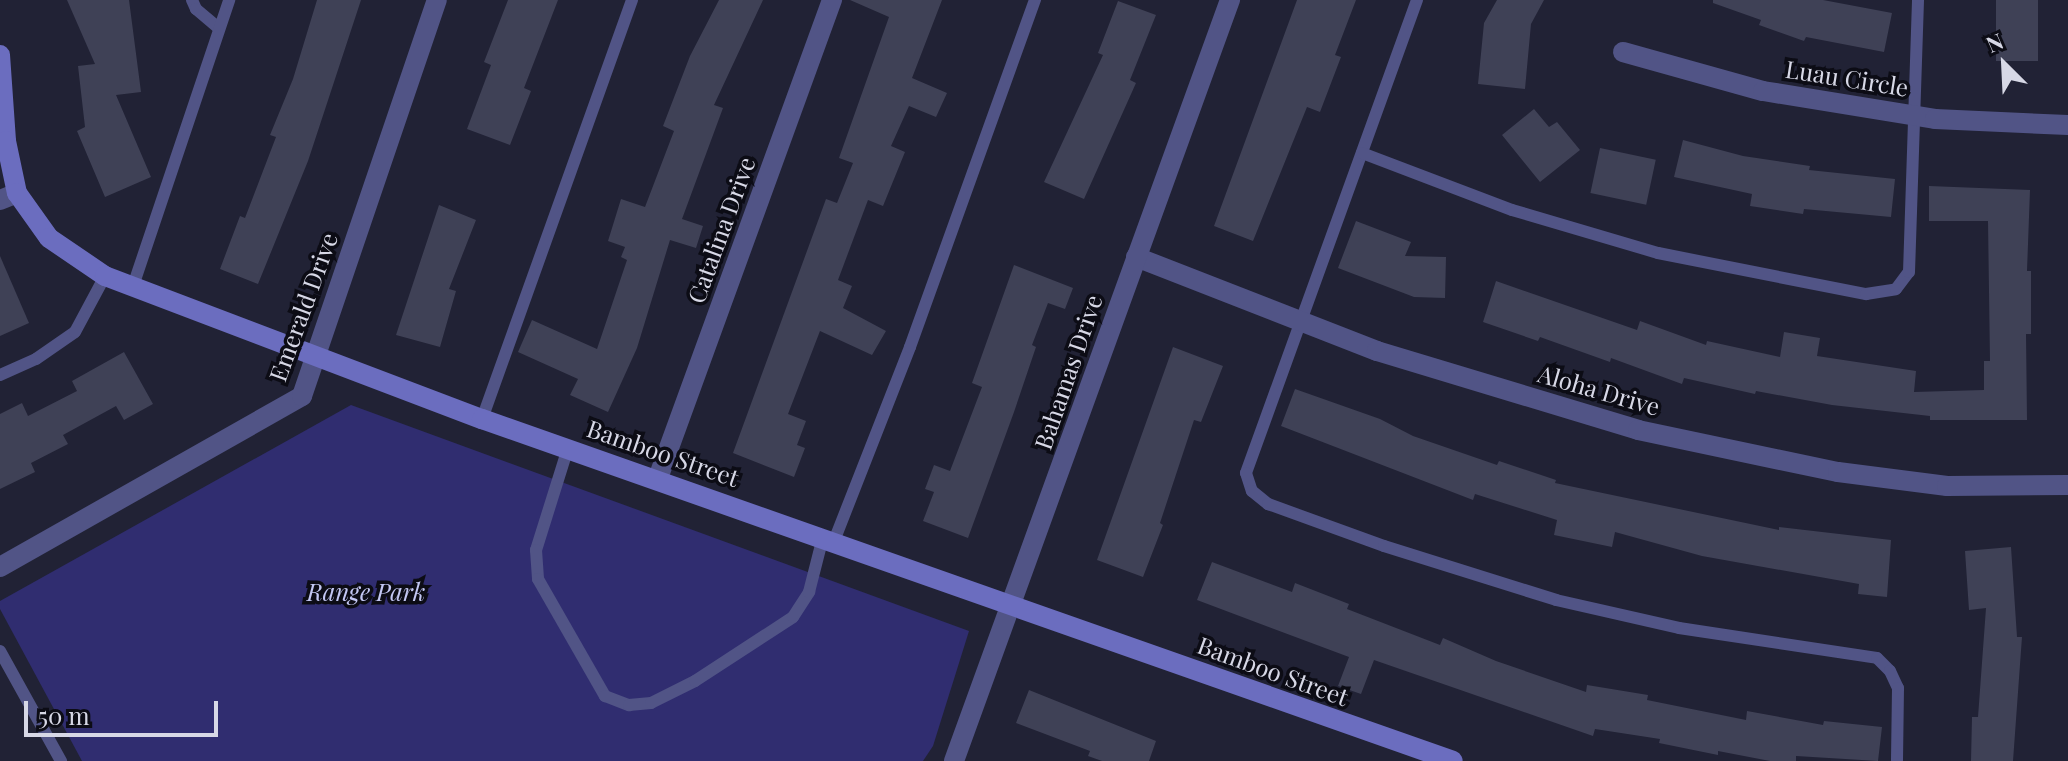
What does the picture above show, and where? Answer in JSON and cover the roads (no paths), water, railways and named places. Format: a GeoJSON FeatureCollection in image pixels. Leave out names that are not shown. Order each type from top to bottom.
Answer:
{"type":"FeatureCollection","features":[{"type":"Feature","properties":{"kind":"street","name":"Emerald Drive"},"geometry":{"type":"LineString","coordinates":[[0,567],[302,396],[437,0]]}},
{"type":"Feature","properties":{"kind":"street","name":"Catalina Drive"},"geometry":{"type":"LineString","coordinates":[[658,478],[832,0]]}},
{"type":"Feature","properties":{"kind":"street","name":"Bahamas Drive"},"geometry":{"type":"LineString","coordinates":[[954,761],[1230,0]]}},
{"type":"Feature","properties":{"kind":"street","name":"Luau Circle"},"geometry":{"type":"LineString","coordinates":[[1623,52],[1763,91],[1917,116],[2068,125]]}},
{"type":"Feature","properties":{"kind":"street","name":"Bamboo Street"},"geometry":{"type":"LineString","coordinates":[[0,55],[9,196],[49,238],[105,276],[314,358],[482,419],[658,478],[1453,761]]}},
{"type":"Feature","properties":{"kind":"street","name":"Aloha Drive"},"geometry":{"type":"LineString","coordinates":[[1136,257],[1377,351],[1638,430],[1838,472],[1947,486],[2068,485]]}},
{"type":"Feature","properties":{"kind":"lane"},"geometry":{"type":"LineString","coordinates":[[192,0],[196,9],[219,28]]}},
{"type":"Feature","properties":{"kind":"lane"},"geometry":{"type":"LineString","coordinates":[[133,286],[229,0]]}},
{"type":"Feature","properties":{"kind":"lane"},"geometry":{"type":"LineString","coordinates":[[482,419],[632,0]]}},
{"type":"Feature","properties":{"kind":"lane"},"geometry":{"type":"LineString","coordinates":[[568,448],[536,550],[538,579],[605,696],[629,705],[651,703],[695,681],[793,617],[809,592],[910,347],[1035,0]]}},
{"type":"Feature","properties":{"kind":"lane"},"geometry":{"type":"LineString","coordinates":[[1417,0],[1246,473],[1252,491],[1268,504],[1384,546],[1556,600],[1679,628],[1877,658],[1890,671],[1898,688],[1897,761]]}},
{"type":"Feature","properties":{"kind":"lane"},"geometry":{"type":"LineString","coordinates":[[1362,153],[1512,210],[1658,253],[1866,294],[1896,289],[1909,272],[1917,116],[1918,0]]}},
{"type":"Feature","properties":{"kind":"lane"},"geometry":{"type":"LineString","coordinates":[[0,375],[36,359],[75,332],[105,276]]}},
{"type":"Feature","properties":{"kind":"lane"},"geometry":{"type":"LineString","coordinates":[[0,651],[61,761]]}},
{"type":"Feature","properties":{"kind":"park label","name":"Range Park"},"geometry":{"type":"Point","coordinates":[366,592]}}]}
